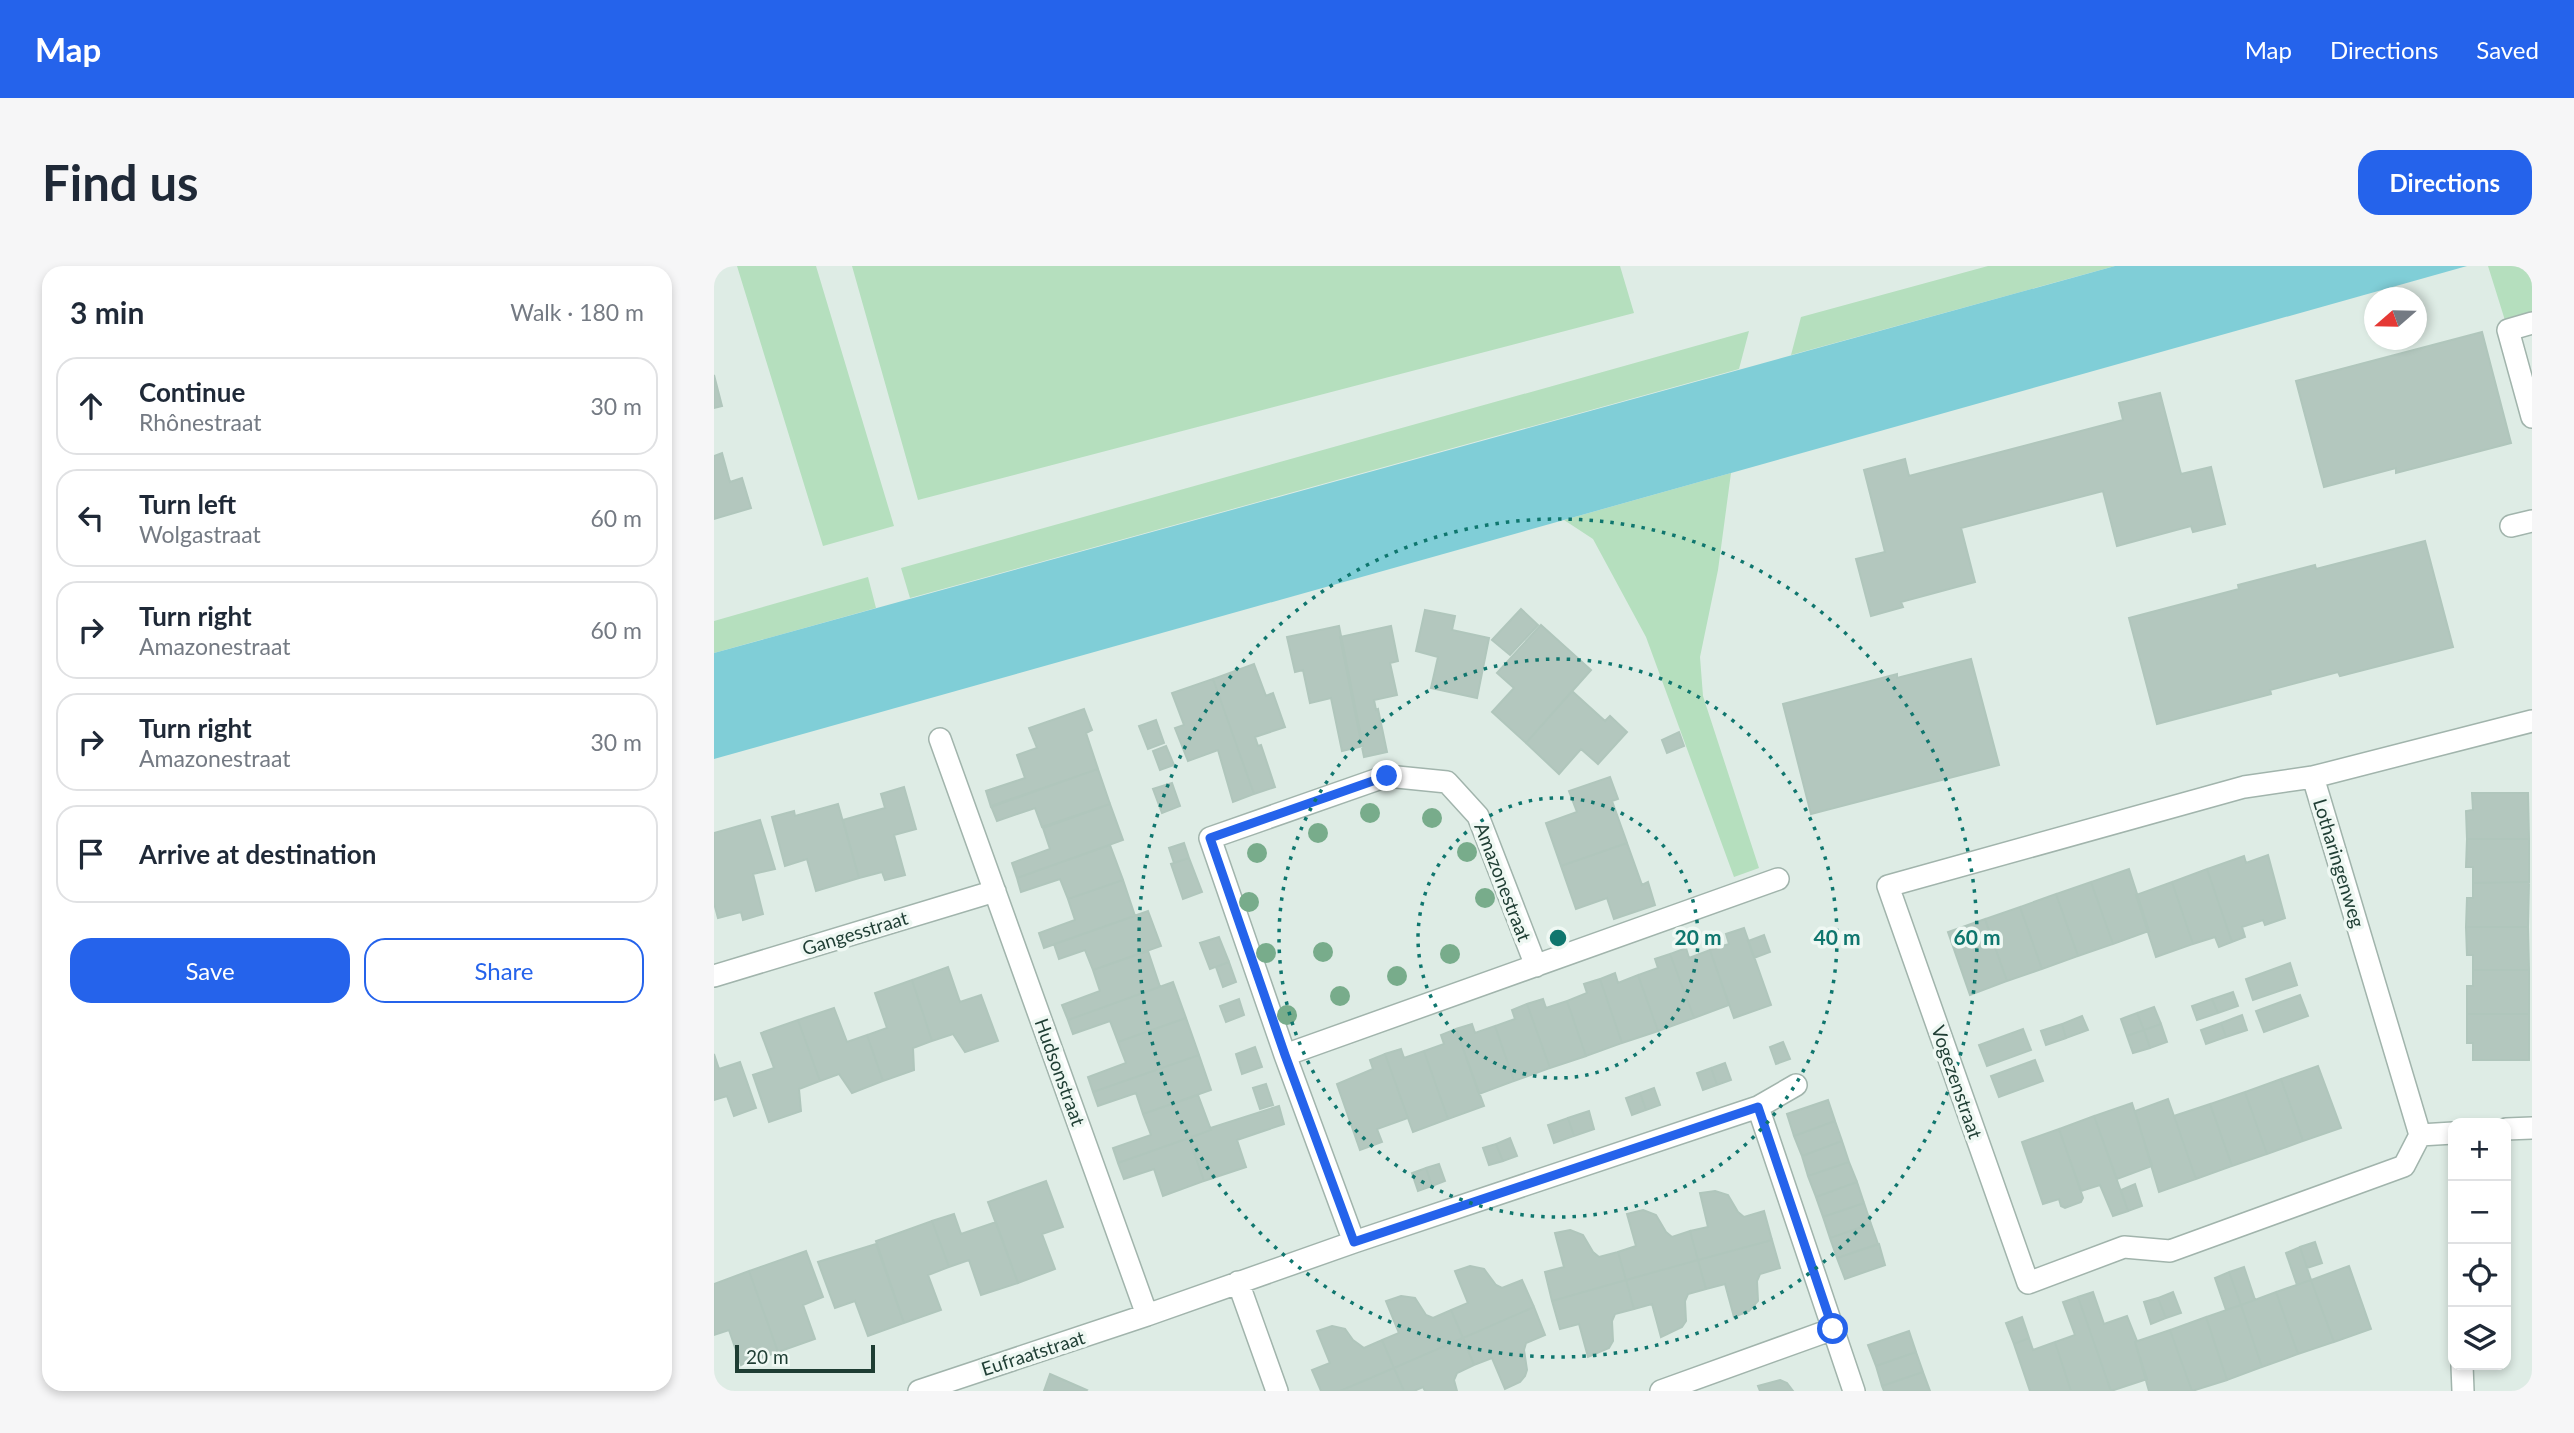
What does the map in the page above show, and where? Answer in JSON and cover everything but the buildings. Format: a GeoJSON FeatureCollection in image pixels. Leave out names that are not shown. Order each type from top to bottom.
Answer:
{"type":"FeatureCollection","features":[{"type":"Feature","properties":{"kind":"street"},"geometry":{"type":"LineString","coordinates":[[2532,323],[2508,330],[2532,417]]}},
{"type":"Feature","properties":{"kind":"street"},"geometry":{"type":"LineString","coordinates":[[2511,526],[2532,521]]}},
{"type":"Feature","properties":{"kind":"street","name":"Lotharingenweg"},"geometry":{"type":"LineString","coordinates":[[2420,1135],[2313,777],[2532,721]]}},
{"type":"Feature","properties":{"kind":"street","name":"Hudsonstraat"},"geometry":{"type":"LineString","coordinates":[[940,739],[1147,1315]]}},
{"type":"Feature","properties":{"kind":"street","name":"Amazonestraat"},"geometry":{"type":"LineString","coordinates":[[1354,1242],[1285,1055],[1210,838],[1387,776],[1447,782],[1478,816],[1536,966]]}},
{"type":"Feature","properties":{"kind":"street","name":"Vogezenstraat"},"geometry":{"type":"LineString","coordinates":[[2313,777],[2244,787],[1888,886],[2028,1283],[2124,1247],[2170,1251],[2404,1166],[2420,1135]]}},
{"type":"Feature","properties":{"kind":"street","name":"Amazonestraat"},"geometry":{"type":"LineString","coordinates":[[1285,1055],[1778,879]]}},
{"type":"Feature","properties":{"kind":"street","name":"Gangesstraat"},"geometry":{"type":"LineString","coordinates":[[714,976],[995,891]]}},
{"type":"Feature","properties":{"kind":"street"},"geometry":{"type":"LineString","coordinates":[[1147,1315],[1354,1242],[1758,1107],[1797,1084]]}},
{"type":"Feature","properties":{"kind":"street"},"geometry":{"type":"LineString","coordinates":[[1758,1107],[1854,1391]]}},
{"type":"Feature","properties":{"kind":"street"},"geometry":{"type":"LineString","coordinates":[[2511,1129],[2532,1128]]}},
{"type":"Feature","properties":{"kind":"street"},"geometry":{"type":"LineString","coordinates":[[2420,1135],[2448,1133]]}},
{"type":"Feature","properties":{"kind":"street"},"geometry":{"type":"LineString","coordinates":[[1238,1282],[1277,1391]]}},
{"type":"Feature","properties":{"kind":"street","name":"Eufraatstraat"},"geometry":{"type":"LineString","coordinates":[[919,1391],[1147,1315]]}},
{"type":"Feature","properties":{"kind":"street"},"geometry":{"type":"LineString","coordinates":[[1661,1391],[1833,1329]]}},
{"type":"Feature","properties":{"kind":"street"},"geometry":{"type":"LineString","coordinates":[[2462,1370],[2463,1391]]}},
{"type":"Feature","properties":{"kind":"green space"},"geometry":{"type":"Polygon","coordinates":[[[737,266],[816,266],[894,526],[823,546],[737,266]]]}},
{"type":"Feature","properties":{"kind":"green space"},"geometry":{"type":"Polygon","coordinates":[[[852,266],[1620,266],[1634,313],[918,500],[852,266]]]}},
{"type":"Feature","properties":{"kind":"green space"},"geometry":{"type":"Polygon","coordinates":[[[1988,266],[2115,266],[1791,355],[1801,317],[1988,266]]]}},
{"type":"Feature","properties":{"kind":"green space"},"geometry":{"type":"Polygon","coordinates":[[[2488,266],[2532,266],[2532,323],[2508,330],[2488,266]]]}},
{"type":"Feature","properties":{"kind":"green space"},"geometry":{"type":"Polygon","coordinates":[[[1749,331],[1739,369],[910,598],[901,568],[1749,331]]]}},
{"type":"Feature","properties":{"kind":"green space"},"geometry":{"type":"Polygon","coordinates":[[[1731,473],[1718,570],[1700,657],[1703,696],[1759,868],[1734,877],[1646,637],[1593,539],[1564,520],[1731,473]]]}},
{"type":"Feature","properties":{"kind":"green space"},"geometry":{"type":"Polygon","coordinates":[[[868,577],[876,608],[714,653],[714,621],[868,577]]]}},
{"type":"Feature","properties":{"kind":"water"},"geometry":{"type":"Polygon","coordinates":[[[2115,266],[2467,266],[2392,287],[2364,287],[2364,295],[714,759],[714,653],[2115,266]]]}},
{"type":"Feature","properties":{"kind":"route"},"geometry":{"type":"LineString","coordinates":[[1387,776],[1210,838],[1285,1055],[1354,1242],[1758,1107],[1833,1329]]}}]}
